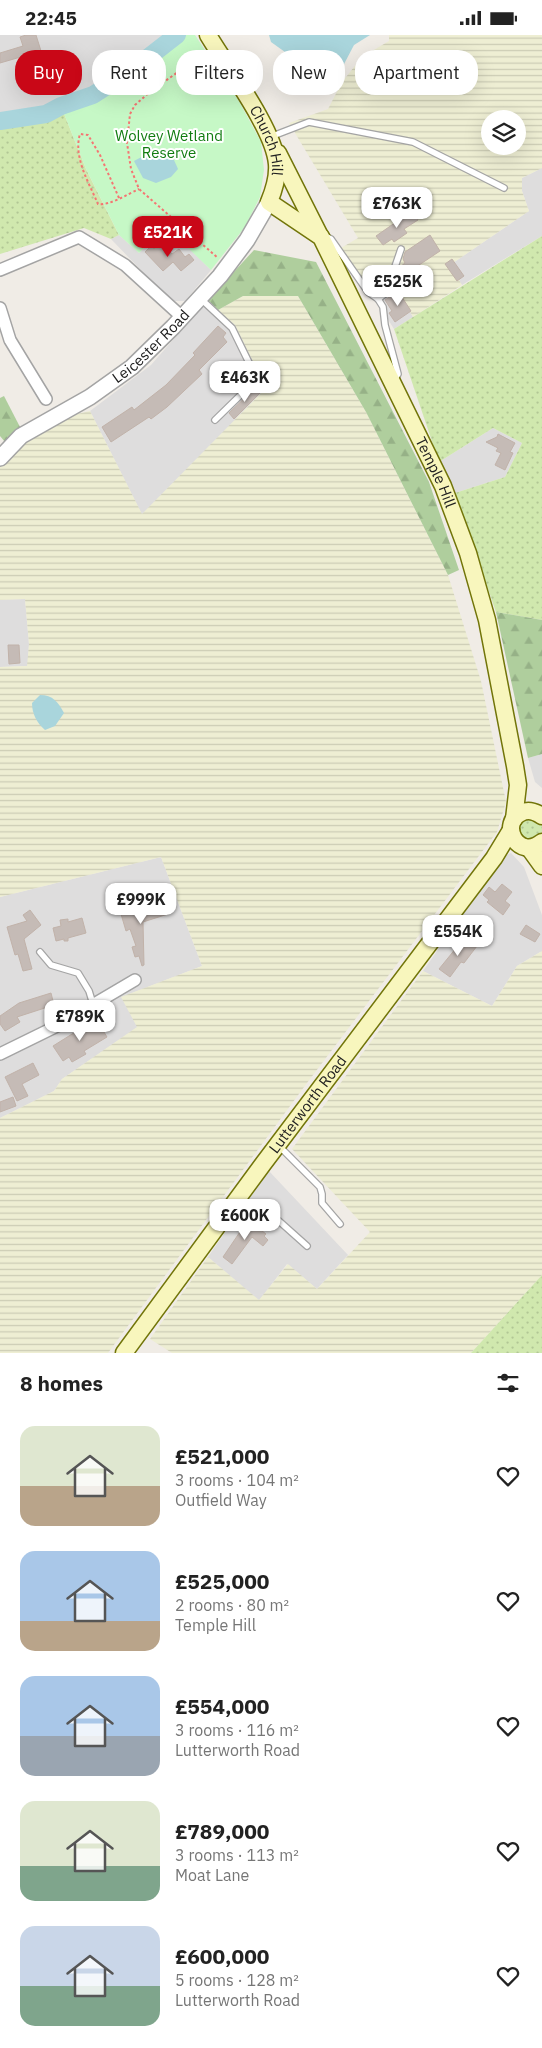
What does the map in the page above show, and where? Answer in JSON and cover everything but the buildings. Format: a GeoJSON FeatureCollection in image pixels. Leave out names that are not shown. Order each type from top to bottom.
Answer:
{"type":"FeatureCollection","features":[{"type":"Feature","properties":{"kind":"main road","name":"Church Hill"},"geometry":{"type":"LineString","coordinates":[[211,40],[270,137],[277,164],[276,185],[269,202]]}},
{"type":"Feature","properties":{"kind":"main road","name":"Temple Hill"},"geometry":{"type":"LineString","coordinates":[[270,137],[443,486],[468,553],[488,620],[508,722],[518,785],[513,824]]}},
{"type":"Feature","properties":{"kind":"main road"},"geometry":{"type":"LineString","coordinates":[[269,202],[321,237]]}},
{"type":"Feature","properties":{"kind":"main road","name":"Temple Hill"},"geometry":{"type":"LineString","coordinates":[[518,785],[538,813]]}},
{"type":"Feature","properties":{"kind":"main road"},"geometry":{"type":"LineString","coordinates":[[538,813],[522,813],[513,824],[514,840],[531,845],[542,866]]}},
{"type":"Feature","properties":{"kind":"main road","name":"Lutterworth Road"},"geometry":{"type":"LineString","coordinates":[[124,1353],[494,858],[513,824]]}},
{"type":"Feature","properties":{"kind":"main road"},"geometry":{"type":"LineString","coordinates":[[494,858],[508,851],[531,845]]}},
{"type":"Feature","properties":{"kind":"street","name":"Leicester Road"},"geometry":{"type":"LineString","coordinates":[[0,458],[21,437],[90,397],[132,367],[182,317],[228,266],[248,240],[269,202]]}},
{"type":"Feature","properties":{"kind":"street"},"geometry":{"type":"LineString","coordinates":[[0,270],[79,237],[125,265],[182,317]]}},
{"type":"Feature","properties":{"kind":"street"},"geometry":{"type":"LineString","coordinates":[[0,308],[5,342],[46,399]]}},
{"type":"Feature","properties":{"kind":"street"},"geometry":{"type":"LineString","coordinates":[[0,1054],[57,1026],[135,980]]}},
{"type":"Feature","properties":{"kind":"lane"},"geometry":{"type":"LineString","coordinates":[[270,137],[309,122],[413,142],[504,188]]}},
{"type":"Feature","properties":{"kind":"lane"},"geometry":{"type":"LineString","coordinates":[[321,237],[326,236],[331,239],[368,292],[378,299],[383,307],[385,325],[398,374],[396,379],[391,381]]}},
{"type":"Feature","properties":{"kind":"lane"},"geometry":{"type":"LineString","coordinates":[[378,299],[386,293],[401,249]]}},
{"type":"Feature","properties":{"kind":"lane"},"geometry":{"type":"LineString","coordinates":[[200,297],[232,329],[257,379],[215,420]]}},
{"type":"Feature","properties":{"kind":"lane"},"geometry":{"type":"LineString","coordinates":[[40,952],[51,965],[78,973],[89,991],[93,1004]]}},
{"type":"Feature","properties":{"kind":"lane"},"geometry":{"type":"LineString","coordinates":[[278,1145],[320,1187],[322,1203],[340,1224]]}},
{"type":"Feature","properties":{"kind":"lane"},"geometry":{"type":"LineString","coordinates":[[236,1202],[265,1213],[279,1221],[307,1246]]}},
{"type":"Feature","properties":{"kind":"path"},"geometry":{"type":"LineString","coordinates":[[211,40],[135,105],[130,114],[127,143],[131,169],[139,189],[228,266]]}},
{"type":"Feature","properties":{"kind":"path"},"geometry":{"type":"LineString","coordinates":[[119,198],[100,155],[88,135],[80,135],[78,140],[80,157],[98,204],[102,205],[119,198],[139,189]]}},
{"type":"Feature","properties":{"kind":"shaded area"},"geometry":{"type":"Polygon","coordinates":[[[0,35],[177,35],[158,50],[92,50],[93,95],[61,106],[46,114],[0,121],[0,35]]]}},
{"type":"Feature","properties":{"kind":"shaded area"},"geometry":{"type":"Polygon","coordinates":[[[542,168],[542,236],[462,285],[450,265],[529,211],[522,191],[522,178],[542,168]]]}},
{"type":"Feature","properties":{"kind":"shaded area"},"geometry":{"type":"Polygon","coordinates":[[[166,226],[211,270],[185,301],[174,301],[165,295],[111,239],[119,235],[139,253],[166,226]]]}},
{"type":"Feature","properties":{"kind":"shaded area"},"geometry":{"type":"Polygon","coordinates":[[[397,290],[413,317],[394,329],[377,302],[397,290]]]}},
{"type":"Feature","properties":{"kind":"shaded area"},"geometry":{"type":"Polygon","coordinates":[[[208,300],[235,325],[267,388],[142,515],[90,411],[151,365],[208,300]]]}},
{"type":"Feature","properties":{"kind":"shaded area"},"geometry":{"type":"Polygon","coordinates":[[[493,428],[522,443],[505,477],[455,493],[439,462],[493,428]]]}},
{"type":"Feature","properties":{"kind":"shaded area"},"geometry":{"type":"Polygon","coordinates":[[[25,599],[29,644],[28,666],[0,667],[0,600],[25,599]]]}},
{"type":"Feature","properties":{"kind":"shaded area"},"geometry":{"type":"Polygon","coordinates":[[[542,754],[542,788],[535,782],[528,758],[542,754]]]}},
{"type":"Feature","properties":{"kind":"shaded area"},"geometry":{"type":"Polygon","coordinates":[[[511,853],[524,867],[542,915],[542,951],[517,966],[492,1006],[423,971],[504,856],[511,853]]]}},
{"type":"Feature","properties":{"kind":"shaded area"},"geometry":{"type":"Polygon","coordinates":[[[161,857],[202,966],[122,997],[138,1027],[62,1079],[54,1091],[0,1118],[0,897],[161,857]]]}},
{"type":"Feature","properties":{"kind":"shaded area"},"geometry":{"type":"Polygon","coordinates":[[[268,1170],[348,1255],[317,1289],[287,1264],[259,1301],[208,1257],[268,1170]]]}},
{"type":"Feature","properties":{"kind":"green space","name":"Wolvey Wetland Reserve"},"geometry":{"type":"Polygon","coordinates":[[[177,35],[195,35],[205,50],[176,50],[176,95],[235,95],[261,142],[264,170],[260,197],[245,227],[211,270],[166,227],[139,253],[119,235],[86,169],[61,106],[92,95],[166,95],[166,50],[160,50],[177,35]]]}},
{"type":"Feature","properties":{"kind":"green space"},"geometry":{"type":"Polygon","coordinates":[[[389,35],[542,35],[542,168],[522,178],[522,191],[529,211],[450,265],[462,285],[413,317],[397,290],[377,302],[341,248],[358,238],[289,123],[328,109],[335,95],[345,95],[345,78],[355,66],[355,95],[478,95],[478,50],[374,50],[389,41],[389,35]]]}},
{"type":"Feature","properties":{"kind":"green space"},"geometry":{"type":"Polygon","coordinates":[[[61,106],[86,169],[119,235],[111,239],[84,228],[0,254],[0,121],[46,114],[61,106]]]}},
{"type":"Feature","properties":{"kind":"green space"},"geometry":{"type":"Polygon","coordinates":[[[542,236],[542,620],[496,612],[455,493],[505,477],[522,443],[493,428],[439,462],[394,329],[542,236]]]}},
{"type":"Feature","properties":{"kind":"green space"},"geometry":{"type":"Polygon","coordinates":[[[254,250],[316,262],[429,482],[459,570],[448,575],[366,412],[298,296],[243,296],[218,310],[208,300],[254,250]]]}},
{"type":"Feature","properties":{"kind":"green space"},"geometry":{"type":"Polygon","coordinates":[[[243,296],[298,296],[366,412],[448,575],[481,681],[506,802],[497,832],[307,1083],[108,1353],[0,1353],[0,1118],[54,1091],[62,1079],[137,1027],[121,997],[202,966],[161,857],[0,897],[0,667],[27,666],[29,644],[25,599],[0,600],[0,467],[11,454],[33,435],[64,417],[90,411],[142,514],[266,388],[235,325],[218,310],[243,296]]]}},
{"type":"Feature","properties":{"kind":"green space"},"geometry":{"type":"Polygon","coordinates":[[[4,396],[20,427],[5,442],[0,436],[0,398],[4,396]]]}},
{"type":"Feature","properties":{"kind":"green space"},"geometry":{"type":"Polygon","coordinates":[[[496,612],[542,620],[542,754],[528,758],[496,612]]]}},
{"type":"Feature","properties":{"kind":"green space"},"geometry":{"type":"Polygon","coordinates":[[[523,816],[542,823],[542,835],[527,843],[515,826],[523,816]]]}},
{"type":"Feature","properties":{"kind":"green space"},"geometry":{"type":"Polygon","coordinates":[[[542,951],[542,1275],[471,1353],[172,1353],[150,1339],[208,1257],[259,1300],[288,1264],[317,1289],[370,1232],[292,1149],[423,971],[492,1006],[517,966],[542,951]]]}},
{"type":"Feature","properties":{"kind":"green space"},"geometry":{"type":"Polygon","coordinates":[[[542,1275],[542,1353],[471,1353],[542,1275]]]}},
{"type":"Feature","properties":{"kind":"water"},"geometry":{"type":"Polygon","coordinates":[[[269,35],[370,35],[354,45],[345,62],[345,50],[282,50],[271,42],[269,35]]]}},
{"type":"Feature","properties":{"kind":"water"},"geometry":{"type":"Polygon","coordinates":[[[165,152],[174,160],[178,169],[171,177],[156,183],[143,178],[134,161],[149,153],[165,152]]]}},
{"type":"Feature","properties":{"kind":"water"},"geometry":{"type":"Polygon","coordinates":[[[40,695],[48,696],[55,700],[64,713],[55,726],[45,730],[36,718],[32,707],[32,703],[40,695]]]}},
{"type":"Feature","properties":{"kind":"waterway"},"geometry":{"type":"LineString","coordinates":[[0,121],[46,114],[61,106],[93,95],[132,70],[177,35]]}}]}
